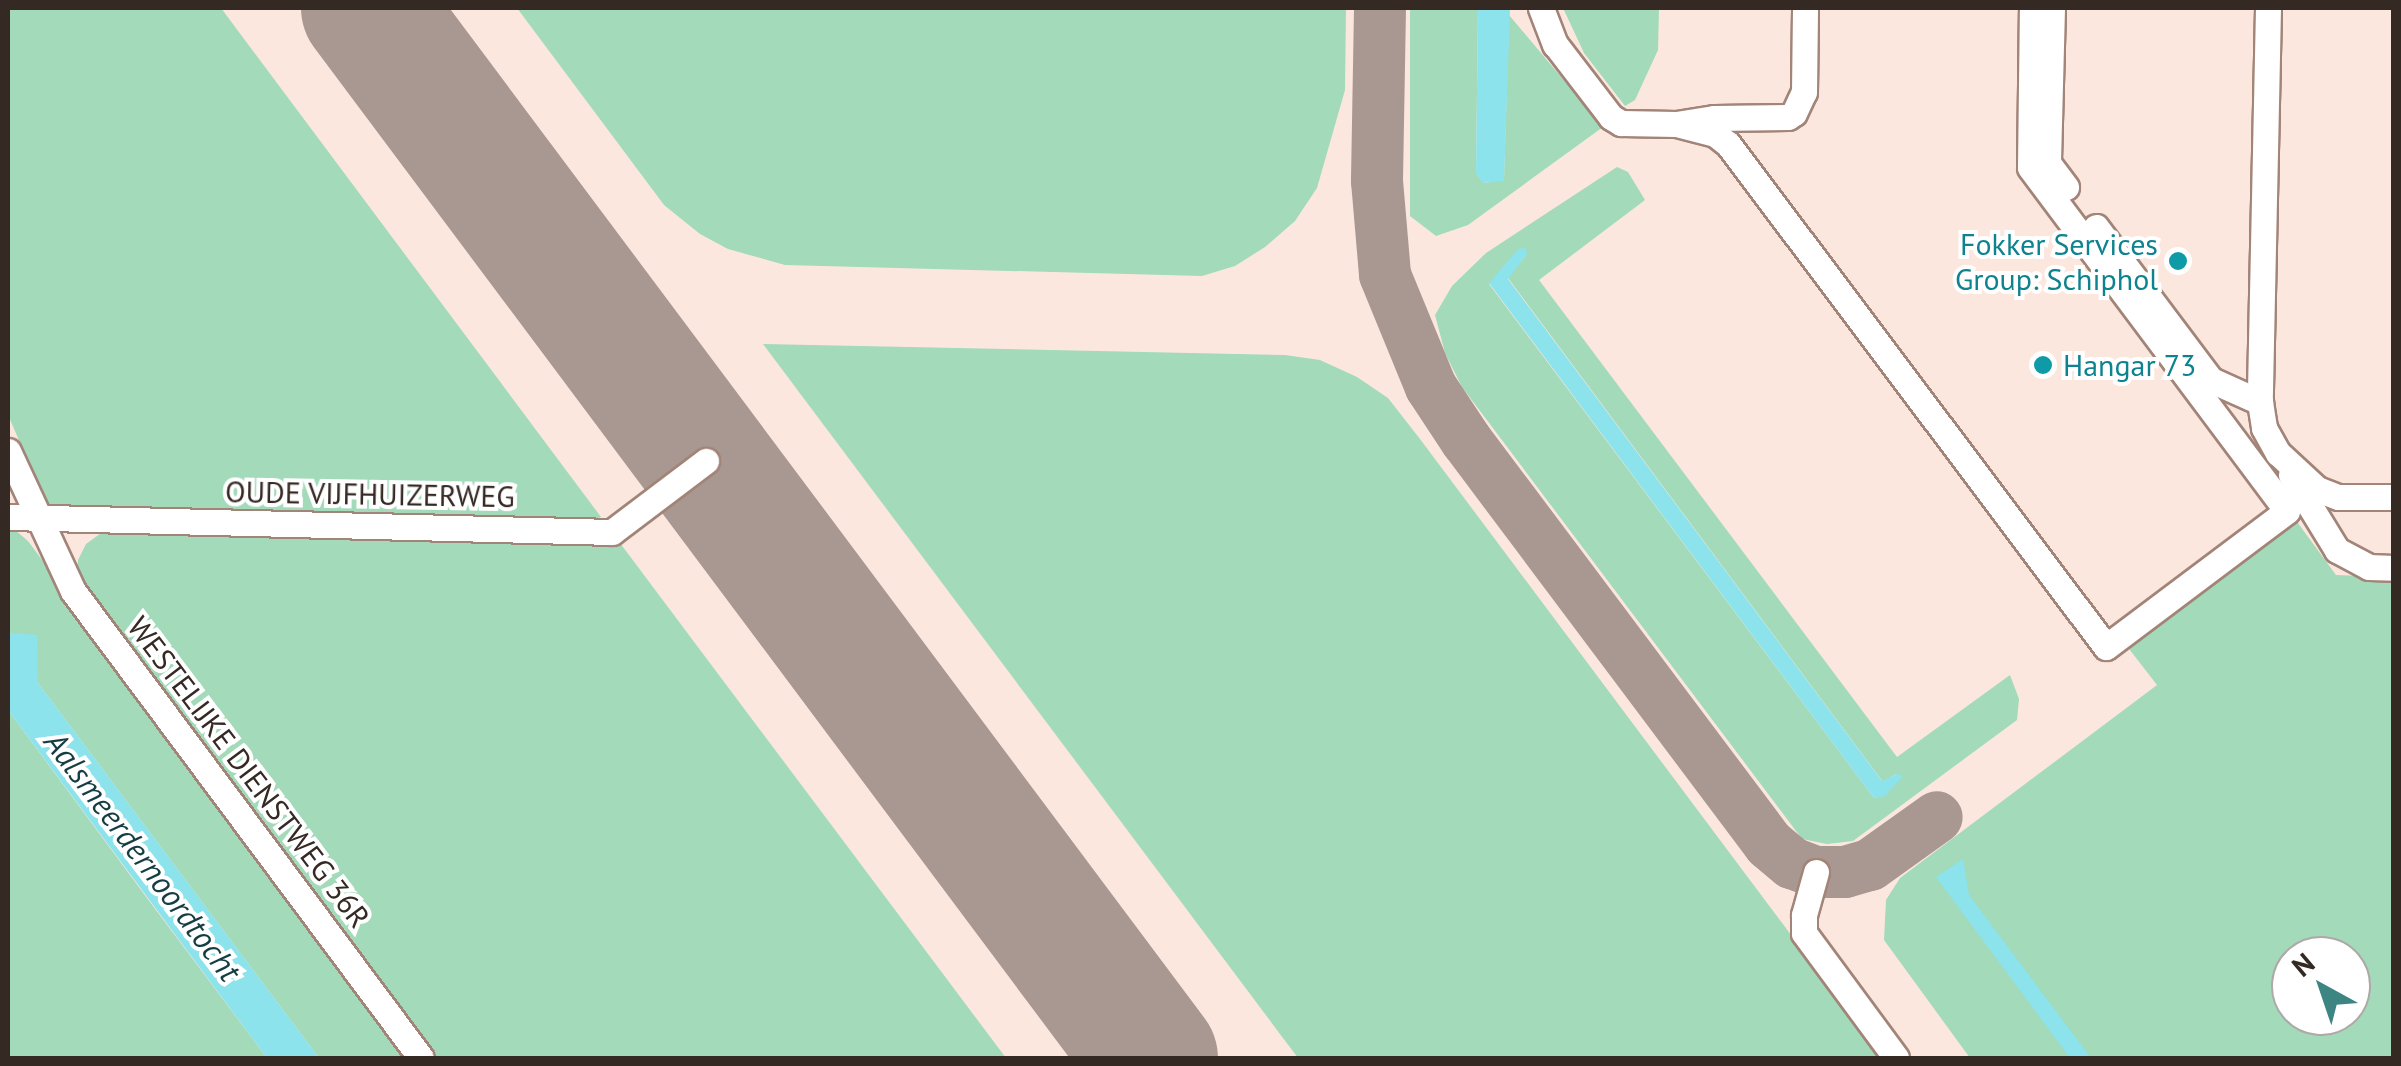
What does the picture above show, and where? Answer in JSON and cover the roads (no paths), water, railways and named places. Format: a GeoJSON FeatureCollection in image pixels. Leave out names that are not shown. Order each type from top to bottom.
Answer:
{"type":"FeatureCollection","features":[{"type":"Feature","properties":{"kind":"lane"},"geometry":{"type":"LineString","coordinates":[[1541,8],[1555,44],[1611,116],[1621,123],[1676,124],[1714,118],[1788,118],[1794,113],[1804,92],[1805,8]]}},
{"type":"Feature","properties":{"kind":"lane"},"geometry":{"type":"LineString","coordinates":[[1676,124],[1715,134],[1728,144],[2106,646],[2286,511],[2030,166],[2032,8]]}},
{"type":"Feature","properties":{"kind":"lane"},"geometry":{"type":"LineString","coordinates":[[2052,8],[2048,163],[2211,380],[2236,395],[2260,402]]}},
{"type":"Feature","properties":{"kind":"lane"},"geometry":{"type":"LineString","coordinates":[[2268,8],[2260,402],[2264,428],[2337,550],[2368,567],[2394,568]]}},
{"type":"Feature","properties":{"kind":"lane","name":"WESTELIJKE DIENSTWEG 36R"},"geometry":{"type":"LineString","coordinates":[[8,451],[36,518],[73,590],[421,1058]]}},
{"type":"Feature","properties":{"kind":"lane"},"geometry":{"type":"LineString","coordinates":[[2278,453],[2317,489],[2338,497],[2394,497]]}},
{"type":"Feature","properties":{"kind":"lane","name":"OUDE VIJFHUIZERWEG"},"geometry":{"type":"LineString","coordinates":[[8,517],[612,532],[706,461]]}},
{"type":"Feature","properties":{"kind":"lane"},"geometry":{"type":"LineString","coordinates":[[1816,872],[1804,932],[1896,1058]]}},
{"type":"Feature","properties":{"kind":"water"},"geometry":{"type":"Polygon","coordinates":[[[1478,8],[1510,8],[1504,181],[1483,183],[1476,173],[1478,8]]]}},
{"type":"Feature","properties":{"kind":"water"},"geometry":{"type":"Polygon","coordinates":[[[1525,248],[1527,254],[1508,279],[1882,781],[1897,774],[1903,776],[1885,796],[1874,798],[1489,283],[1518,249],[1525,248]]]}},
{"type":"Feature","properties":{"kind":"water","name":"Aalsmeerdernoordtocht"},"geometry":{"type":"Polygon","coordinates":[[[10,633],[37,635],[38,683],[319,1058],[267,1058],[8,710],[10,633]]]}},
{"type":"Feature","properties":{"kind":"water"},"geometry":{"type":"Polygon","coordinates":[[[1963,859],[1969,895],[2091,1058],[2070,1058],[1936,877],[1963,859]]]}},
{"type":"Feature","properties":{"kind":"place","name":"Fokker Services Group: Schiphol"},"geometry":{"type":"Point","coordinates":[2178,261]}},
{"type":"Feature","properties":{"kind":"place","name":"Hangar 73"},"geometry":{"type":"Point","coordinates":[2043,365]}}]}
